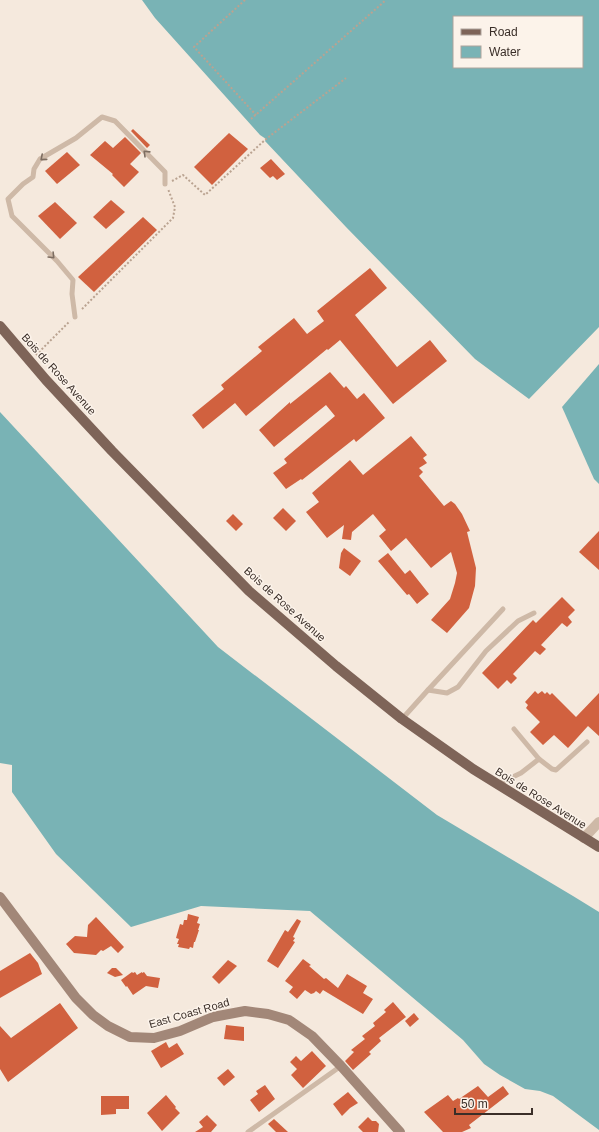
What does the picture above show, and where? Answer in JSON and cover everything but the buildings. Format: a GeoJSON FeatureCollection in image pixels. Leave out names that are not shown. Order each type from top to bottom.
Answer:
{"type":"FeatureCollection","features":[{"type":"Feature","properties":{"kind":"main road","name":"Bois de Rose Avenue"},"geometry":{"type":"LineString","coordinates":[[0,326],[112,451],[249,591],[336,666],[402,719],[473,769],[599,847]]}},
{"type":"Feature","properties":{"kind":"main road","name":"East Coast Road"},"geometry":{"type":"LineString","coordinates":[[0,897],[76,998],[93,1015],[108,1026],[130,1037],[154,1038],[180,1031],[213,1017],[245,1011],[268,1014],[289,1020],[312,1036],[400,1132]]}},
{"type":"Feature","properties":{"kind":"street"},"geometry":{"type":"LineString","coordinates":[[584,838],[599,822]]}},
{"type":"Feature","properties":{"kind":"lane"},"geometry":{"type":"LineString","coordinates":[[75,317],[72,294],[73,280],[57,261],[12,216],[8,199],[23,184],[33,177],[34,169],[40,159],[76,138],[102,118],[115,121],[165,172],[165,184]]}},
{"type":"Feature","properties":{"kind":"lane"},"geometry":{"type":"LineString","coordinates":[[402,719],[503,609]]}},
{"type":"Feature","properties":{"kind":"lane"},"geometry":{"type":"LineString","coordinates":[[428,690],[447,693],[458,687],[486,651],[518,621],[534,613]]}},
{"type":"Feature","properties":{"kind":"lane"},"geometry":{"type":"LineString","coordinates":[[514,729],[539,759],[552,769],[556,770],[587,742]]}},
{"type":"Feature","properties":{"kind":"lane"},"geometry":{"type":"LineString","coordinates":[[498,784],[521,773],[539,759]]}},
{"type":"Feature","properties":{"kind":"lane"},"geometry":{"type":"LineString","coordinates":[[248,1132],[341,1066]]}},
{"type":"Feature","properties":{"kind":"path"},"geometry":{"type":"LineString","coordinates":[[245,0],[194,47],[256,115]]}},
{"type":"Feature","properties":{"kind":"path"},"geometry":{"type":"LineString","coordinates":[[251,119],[386,0]]}},
{"type":"Feature","properties":{"kind":"path"},"geometry":{"type":"LineString","coordinates":[[30,361],[173,218],[175,207],[165,184],[183,175],[205,195],[266,139],[346,78]]}},
{"type":"Feature","properties":{"kind":"water"},"geometry":{"type":"Polygon","coordinates":[[[142,0],[599,0],[599,327],[529,399],[475,359],[346,227],[265,141],[266,139],[260,135],[155,18],[142,0]]]}},
{"type":"Feature","properties":{"kind":"water"},"geometry":{"type":"Polygon","coordinates":[[[599,364],[599,484],[594,479],[562,407],[599,364]]]}},
{"type":"Feature","properties":{"kind":"water"},"geometry":{"type":"Polygon","coordinates":[[[0,412],[218,647],[437,815],[599,912],[599,1130],[553,1096],[540,1091],[525,1089],[484,1064],[463,1040],[310,911],[201,906],[131,927],[56,854],[12,792],[12,765],[0,763],[0,412]]]}}]}
